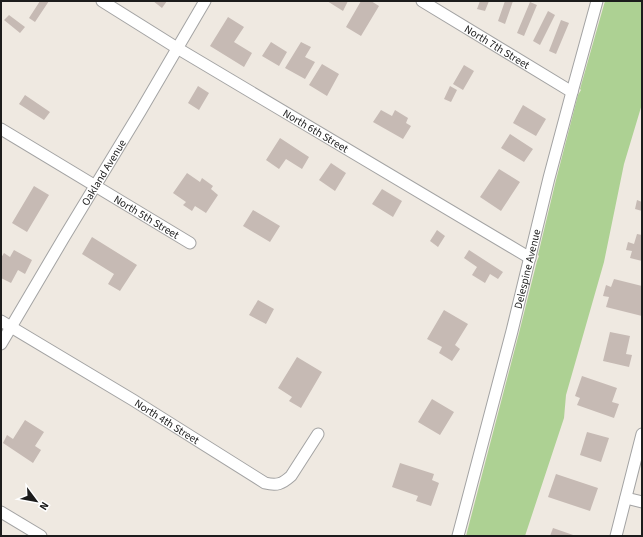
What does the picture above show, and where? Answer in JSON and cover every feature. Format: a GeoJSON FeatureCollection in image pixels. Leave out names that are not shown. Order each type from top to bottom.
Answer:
{"type":"FeatureCollection","features":[{"type":"Feature","properties":{"kind":"street","name":"North 6th Street"},"geometry":{"type":"LineString","coordinates":[[102,1],[177,48],[530,258]]}},
{"type":"Feature","properties":{"kind":"street","name":"Oakland Avenue"},"geometry":{"type":"LineString","coordinates":[[1,344],[205,1]]}},
{"type":"Feature","properties":{"kind":"street","name":"North 7th Street"},"geometry":{"type":"LineString","coordinates":[[422,1],[572,92]]}},
{"type":"Feature","properties":{"kind":"street","name":"Delespine Avenue"},"geometry":{"type":"LineString","coordinates":[[458,536],[512,331],[549,178],[597,1]]}},
{"type":"Feature","properties":{"kind":"street","name":"North 5th Street"},"geometry":{"type":"LineString","coordinates":[[1,129],[190,243]]}},
{"type":"Feature","properties":{"kind":"street","name":"North 4th Street"},"geometry":{"type":"LineString","coordinates":[[1,321],[133,400],[265,483],[279,484],[291,476],[318,434]]}},
{"type":"Feature","properties":{"kind":"street"},"geometry":{"type":"LineString","coordinates":[[616,536],[642,434]]}},
{"type":"Feature","properties":{"kind":"street"},"geometry":{"type":"LineString","coordinates":[[626,498],[642,502]]}},
{"type":"Feature","properties":{"kind":"street"},"geometry":{"type":"LineString","coordinates":[[1,512],[41,536]]}},
{"type":"Feature","properties":{"kind":"green space"},"geometry":{"type":"Polygon","coordinates":[[[605,1],[642,1],[642,104],[624,164],[604,262],[566,395],[564,418],[525,536],[466,536],[539,256],[556,180],[578,95],[581,90],[580,89],[605,1]]]}},
{"type":"Feature","properties":{"kind":"building"},"geometry":{"type":"Polygon","coordinates":[[[40,1],[49,1],[35,22],[29,18],[40,1]]]}},
{"type":"Feature","properties":{"kind":"building"},"geometry":{"type":"Polygon","coordinates":[[[153,1],[167,1],[162,8],[153,1]]]}},
{"type":"Feature","properties":{"kind":"building"},"geometry":{"type":"Polygon","coordinates":[[[327,1],[348,1],[343,11],[327,1]]]}},
{"type":"Feature","properties":{"kind":"building"},"geometry":{"type":"Polygon","coordinates":[[[361,1],[371,1],[379,6],[361,36],[346,27],[361,1]]]}},
{"type":"Feature","properties":{"kind":"building"},"geometry":{"type":"Polygon","coordinates":[[[480,1],[489,1],[485,11],[477,9],[480,1]]]}},
{"type":"Feature","properties":{"kind":"building"},"geometry":{"type":"Polygon","coordinates":[[[505,1],[513,1],[505,24],[498,21],[505,1]]]}},
{"type":"Feature","properties":{"kind":"building"},"geometry":{"type":"Polygon","coordinates":[[[530,2],[537,5],[524,36],[517,33],[530,2]]]}},
{"type":"Feature","properties":{"kind":"building"},"geometry":{"type":"Polygon","coordinates":[[[548,11],[555,15],[540,45],[533,41],[548,11]]]}},
{"type":"Feature","properties":{"kind":"building"},"geometry":{"type":"Polygon","coordinates":[[[9,15],[25,27],[20,33],[4,20],[9,15]]]}},
{"type":"Feature","properties":{"kind":"building"},"geometry":{"type":"Polygon","coordinates":[[[228,17],[244,27],[234,42],[252,53],[244,67],[210,46],[228,17]]]}},
{"type":"Feature","properties":{"kind":"building"},"geometry":{"type":"Polygon","coordinates":[[[561,20],[569,23],[556,54],[549,51],[561,20]]]}},
{"type":"Feature","properties":{"kind":"building"},"geometry":{"type":"Polygon","coordinates":[[[271,42],[287,52],[279,66],[262,56],[271,42]]]}},
{"type":"Feature","properties":{"kind":"building"},"geometry":{"type":"Polygon","coordinates":[[[301,42],[311,47],[305,57],[315,62],[305,79],[285,68],[301,42]]]}},
{"type":"Feature","properties":{"kind":"building"},"geometry":{"type":"Polygon","coordinates":[[[322,64],[339,74],[327,96],[309,85],[322,64]]]}},
{"type":"Feature","properties":{"kind":"building"},"geometry":{"type":"Polygon","coordinates":[[[464,65],[474,71],[463,90],[453,84],[464,65]]]}},
{"type":"Feature","properties":{"kind":"building"},"geometry":{"type":"Polygon","coordinates":[[[198,86],[209,93],[199,110],[188,103],[198,86]]]}},
{"type":"Feature","properties":{"kind":"building"},"geometry":{"type":"Polygon","coordinates":[[[450,86],[457,90],[451,102],[444,99],[450,86]]]}},
{"type":"Feature","properties":{"kind":"building"},"geometry":{"type":"Polygon","coordinates":[[[25,95],[50,112],[44,120],[19,104],[25,95]]]}},
{"type":"Feature","properties":{"kind":"building"},"geometry":{"type":"Polygon","coordinates":[[[523,105],[546,119],[536,136],[513,123],[523,105]]]}},
{"type":"Feature","properties":{"kind":"building"},"geometry":{"type":"Polygon","coordinates":[[[381,110],[392,116],[395,110],[408,118],[406,123],[411,126],[403,139],[373,122],[381,110]]]}},
{"type":"Feature","properties":{"kind":"building"},"geometry":{"type":"Polygon","coordinates":[[[510,134],[533,149],[524,162],[501,148],[510,134]]]}},
{"type":"Feature","properties":{"kind":"building"},"geometry":{"type":"Polygon","coordinates":[[[280,138],[309,157],[302,169],[286,159],[279,169],[266,160],[280,138]]]}},
{"type":"Feature","properties":{"kind":"building"},"geometry":{"type":"Polygon","coordinates":[[[331,163],[346,173],[335,191],[319,180],[331,163]]]}},
{"type":"Feature","properties":{"kind":"building"},"geometry":{"type":"Polygon","coordinates":[[[499,169],[520,182],[501,211],[480,197],[499,169]]]}},
{"type":"Feature","properties":{"kind":"building"},"geometry":{"type":"Polygon","coordinates":[[[187,173],[200,182],[202,178],[213,186],[211,189],[218,195],[206,213],[195,206],[192,211],[183,205],[186,202],[173,193],[187,173]]]}},
{"type":"Feature","properties":{"kind":"building"},"geometry":{"type":"Polygon","coordinates":[[[34,186],[49,195],[27,232],[12,223],[34,186]]]}},
{"type":"Feature","properties":{"kind":"building"},"geometry":{"type":"Polygon","coordinates":[[[382,189],[402,201],[393,217],[372,204],[382,189]]]}},
{"type":"Feature","properties":{"kind":"building"},"geometry":{"type":"Polygon","coordinates":[[[637,200],[642,202],[642,211],[635,209],[637,200]]]}},
{"type":"Feature","properties":{"kind":"building"},"geometry":{"type":"Polygon","coordinates":[[[253,210],[280,226],[270,242],[243,226],[253,210]]]}},
{"type":"Feature","properties":{"kind":"building"},"geometry":{"type":"Polygon","coordinates":[[[437,230],[445,236],[438,247],[430,241],[437,230]]]}},
{"type":"Feature","properties":{"kind":"building"},"geometry":{"type":"Polygon","coordinates":[[[637,234],[642,235],[642,261],[630,258],[632,251],[626,250],[628,242],[634,244],[637,234]]]}},
{"type":"Feature","properties":{"kind":"building"},"geometry":{"type":"Polygon","coordinates":[[[92,237],[137,265],[120,291],[108,284],[114,274],[82,254],[92,237]]]}},
{"type":"Feature","properties":{"kind":"building"},"geometry":{"type":"Polygon","coordinates":[[[14,250],[32,260],[25,274],[18,270],[11,283],[1,278],[1,258],[4,253],[10,257],[14,250]]]}},
{"type":"Feature","properties":{"kind":"building"},"geometry":{"type":"Polygon","coordinates":[[[469,250],[503,272],[498,279],[490,274],[485,283],[472,275],[477,267],[464,258],[469,250]]]}},
{"type":"Feature","properties":{"kind":"building"},"geometry":{"type":"Polygon","coordinates":[[[614,279],[642,286],[642,316],[606,307],[609,297],[603,296],[606,285],[611,287],[614,279]]]}},
{"type":"Feature","properties":{"kind":"building"},"geometry":{"type":"Polygon","coordinates":[[[258,300],[274,309],[266,324],[249,315],[258,300]]]}},
{"type":"Feature","properties":{"kind":"building"},"geometry":{"type":"Polygon","coordinates":[[[444,310],[468,324],[455,345],[460,349],[452,361],[439,353],[442,347],[427,339],[444,310]]]}},
{"type":"Feature","properties":{"kind":"building"},"geometry":{"type":"Polygon","coordinates":[[[610,332],[630,336],[626,354],[632,355],[629,367],[603,361],[610,332]]]}},
{"type":"Feature","properties":{"kind":"building"},"geometry":{"type":"Polygon","coordinates":[[[297,357],[322,372],[301,408],[289,401],[292,397],[278,388],[297,357]]]}},
{"type":"Feature","properties":{"kind":"building"},"geometry":{"type":"Polygon","coordinates":[[[582,376],[617,388],[612,402],[619,404],[614,418],[577,405],[580,398],[575,396],[582,376]]]}},
{"type":"Feature","properties":{"kind":"building"},"geometry":{"type":"Polygon","coordinates":[[[432,399],[454,412],[440,435],[418,422],[432,399]]]}},
{"type":"Feature","properties":{"kind":"building"},"geometry":{"type":"Polygon","coordinates":[[[25,420],[44,432],[35,446],[41,450],[33,463],[3,443],[7,435],[13,439],[25,420]]]}},
{"type":"Feature","properties":{"kind":"building"},"geometry":{"type":"Polygon","coordinates":[[[587,432],[609,438],[601,462],[580,455],[587,432]]]}},
{"type":"Feature","properties":{"kind":"building"},"geometry":{"type":"Polygon","coordinates":[[[400,463],[434,474],[432,480],[439,483],[431,506],[416,501],[418,496],[392,487],[400,463]]]}},
{"type":"Feature","properties":{"kind":"building"},"geometry":{"type":"Polygon","coordinates":[[[556,474],[598,488],[590,511],[548,497],[556,474]]]}},
{"type":"Feature","properties":{"kind":"building"},"geometry":{"type":"Polygon","coordinates":[[[553,528],[576,536],[550,536],[553,528]]]}}]}
